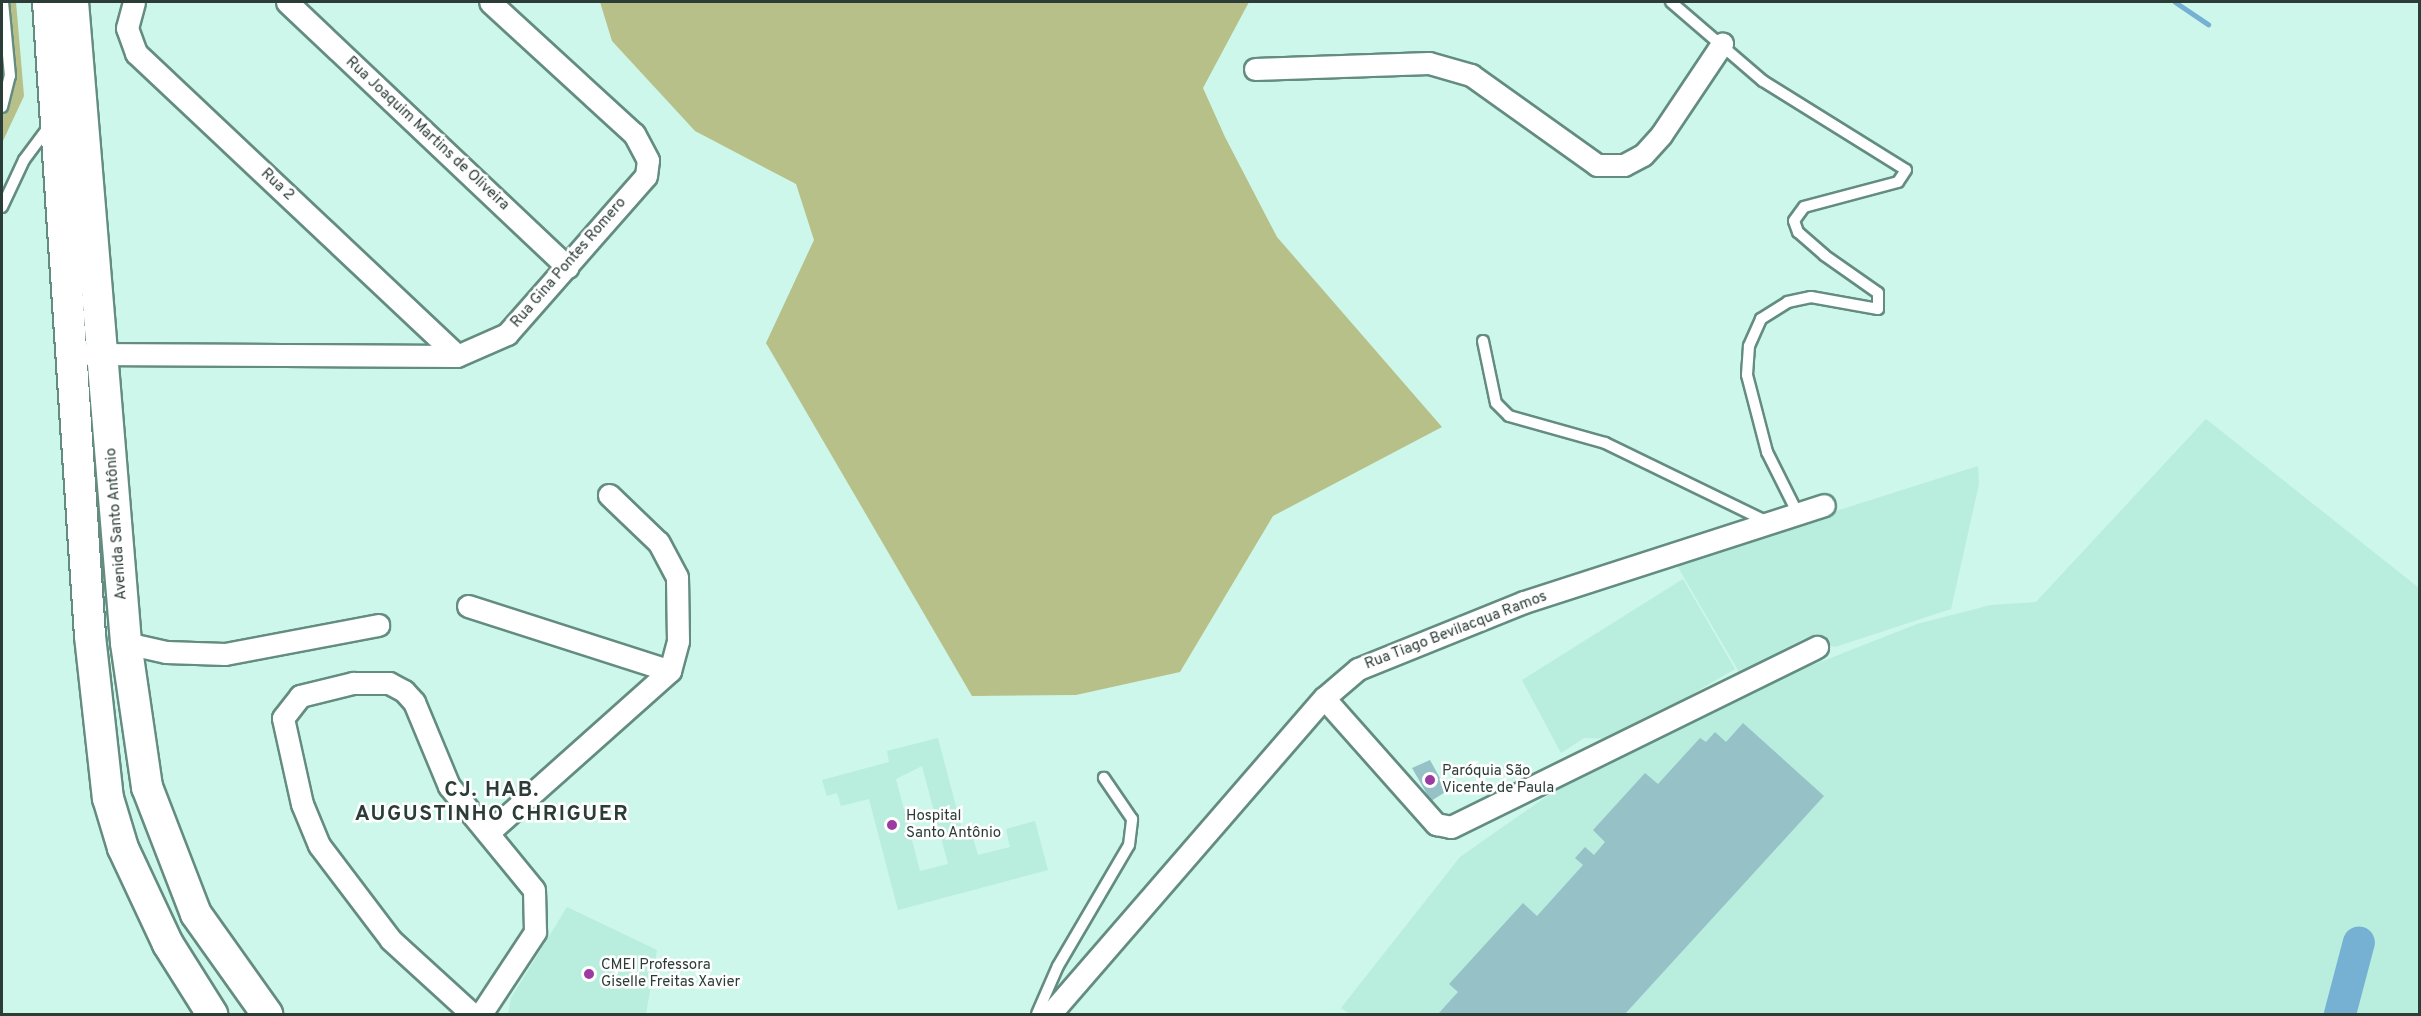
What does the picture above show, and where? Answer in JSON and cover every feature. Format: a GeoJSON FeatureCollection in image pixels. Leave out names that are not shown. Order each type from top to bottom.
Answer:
{"type":"FeatureCollection","features":[{"type":"Feature","properties":{"kind":"main road"},"geometry":{"type":"LineString","coordinates":[[48,2],[70,355],[108,798],[123,848],[168,944],[212,1014]]}},
{"type":"Feature","properties":{"kind":"main road","name":"Avenida Santo Antônio"},"geometry":{"type":"LineString","coordinates":[[73,2],[104,352],[126,643],[147,786],[158,827],[196,914],[267,1014]]}},
{"type":"Feature","properties":{"kind":"street","name":"Rua 2"},"geometry":{"type":"LineString","coordinates":[[134,2],[127,27],[136,53],[457,356]]}},
{"type":"Feature","properties":{"kind":"street","name":"Rua Joaquim Martins de Oliveira"},"geometry":{"type":"LineString","coordinates":[[287,2],[567,267]]}},
{"type":"Feature","properties":{"kind":"street","name":"Rua Gina Pontes Romero"},"geometry":{"type":"LineString","coordinates":[[70,355],[104,352],[457,356],[507,334],[646,176],[648,160],[634,134],[490,2]]}},
{"type":"Feature","properties":{"kind":"street"},"geometry":{"type":"LineString","coordinates":[[1255,69],[1429,63],[1471,75],[1597,165],[1624,165],[1643,155],[1661,135],[1722,44]]}},
{"type":"Feature","properties":{"kind":"street"},"geometry":{"type":"LineString","coordinates":[[488,833],[670,671],[678,640],[677,578],[658,542],[609,495]]}},
{"type":"Feature","properties":{"kind":"street","name":"Rua Tiago Bevilacqua Ramos"},"geometry":{"type":"LineString","coordinates":[[1050,1014],[1324,698],[1358,669],[1423,641],[1824,505]]}},
{"type":"Feature","properties":{"kind":"street"},"geometry":{"type":"LineString","coordinates":[[468,606],[670,671]]}},
{"type":"Feature","properties":{"kind":"street"},"geometry":{"type":"LineString","coordinates":[[126,643],[166,652],[225,654],[378,625]]}},
{"type":"Feature","properties":{"kind":"street"},"geometry":{"type":"LineString","coordinates":[[1324,698],[1436,824],[1451,827],[1817,646]]}},
{"type":"Feature","properties":{"kind":"street"},"geometry":{"type":"LineString","coordinates":[[472,1014],[391,940],[339,875],[302,804],[286,741],[283,718],[300,696],[353,683],[389,683],[404,691],[414,702],[449,786],[534,890],[539,913],[535,932],[481,1014]]}},
{"type":"Feature","properties":{"kind":"lane"},"geometry":{"type":"LineString","coordinates":[[2,107],[10,76],[3,2]]}},
{"type":"Feature","properties":{"kind":"lane"},"geometry":{"type":"LineString","coordinates":[[1671,2],[1763,81],[1906,170],[1898,182],[1804,207],[1794,221],[1798,232],[1824,255],[1878,293],[1878,309],[1811,297],[1788,302],[1761,319],[1749,346],[1747,375],[1767,452],[1798,514]]}},
{"type":"Feature","properties":{"kind":"lane"},"geometry":{"type":"LineString","coordinates":[[2,207],[24,160],[56,118]]}},
{"type":"Feature","properties":{"kind":"lane"},"geometry":{"type":"LineString","coordinates":[[1482,341],[1496,403],[1509,416],[1605,443],[1771,523]]}},
{"type":"Feature","properties":{"kind":"lane"},"geometry":{"type":"LineString","coordinates":[[1037,1014],[1058,966],[1129,845],[1132,819],[1104,778]]}},
{"type":"Feature","properties":{"kind":"shaded area"},"geometry":{"type":"Polygon","coordinates":[[[2,2],[16,2],[24,96],[2,143],[2,2]]]}},
{"type":"Feature","properties":{"kind":"shaded area"},"geometry":{"type":"Polygon","coordinates":[[[600,2],[1249,2],[1203,88],[1225,137],[1277,237],[1442,427],[1273,516],[1180,672],[1076,695],[972,696],[766,343],[814,240],[796,184],[695,131],[612,41],[600,2]]]}},
{"type":"Feature","properties":{"kind":"shaded area"},"geometry":{"type":"Polygon","coordinates":[[[2206,419],[2419,588],[2419,1014],[1350,1014],[1341,1008],[1460,857],[1583,771],[1714,704],[1917,624],[1991,605],[2036,602],[2206,419]]]}},
{"type":"Feature","properties":{"kind":"shaded area"},"geometry":{"type":"Polygon","coordinates":[[[1978,466],[1979,484],[1951,609],[1835,647],[1805,638],[1739,672],[1675,562],[1978,466]]]}},
{"type":"Feature","properties":{"kind":"shaded area"},"geometry":{"type":"Polygon","coordinates":[[[1683,579],[1735,669],[1615,739],[1584,738],[1561,753],[1522,680],[1683,579]]]}},
{"type":"Feature","properties":{"kind":"shaded area","name":"Hospital Santo Antônio"},"geometry":{"type":"Polygon","coordinates":[[[938,738],[964,837],[972,835],[978,855],[1010,847],[1006,829],[1035,821],[1048,870],[898,910],[869,799],[841,806],[837,793],[827,796],[822,780],[889,762],[887,751],[938,738]],[[922,766],[896,779],[920,871],[948,864],[922,766]]]}},
{"type":"Feature","properties":{"kind":"shaded area","name":"CMEI Professora Giselle Freitas Xavier"},"geometry":{"type":"Polygon","coordinates":[[[567,907],[657,950],[646,1014],[508,1014],[511,998],[567,907]]]}},
{"type":"Feature","properties":{"kind":"water"},"geometry":{"type":"Polygon","coordinates":[[[2338,985],[2356,985],[2349,1014],[2333,1014],[2338,985]]]}},
{"type":"Feature","properties":{"kind":"building"},"geometry":{"type":"Polygon","coordinates":[[[1743,723],[1824,796],[1625,1014],[1438,1014],[1458,992],[1449,984],[1523,903],[1537,916],[1583,865],[1575,858],[1585,847],[1594,855],[1605,842],[1593,830],[1645,773],[1658,784],[1700,738],[1706,742],[1715,732],[1726,742],[1743,723]]]}},
{"type":"Feature","properties":{"kind":"building","name":"Paróquia São Vicente de Paula"},"geometry":{"type":"Polygon","coordinates":[[[1430,760],[1447,791],[1431,801],[1412,768],[1430,760]]]}},
{"type":"Feature","properties":{"kind":"waterway"},"geometry":{"type":"LineString","coordinates":[[2175,2],[2208,24]]}},
{"type":"Feature","properties":{"kind":"waterway"},"geometry":{"type":"LineString","coordinates":[[2340,1014],[2359,942]]}},
{"type":"Feature","properties":{"kind":"place","name":"Paróquia São Vicente de Paula"},"geometry":{"type":"Point","coordinates":[1430,780]}},
{"type":"Feature","properties":{"kind":"place","name":"Hospital Santo Antônio"},"geometry":{"type":"Point","coordinates":[892,825]}},
{"type":"Feature","properties":{"kind":"place","name":"CMEI Professora Giselle Freitas Xavier"},"geometry":{"type":"Point","coordinates":[589,974]}},
{"type":"Feature","properties":{"kind":"district","name":"CJ. HAB. AUGUSTINHO CHRIGUER"},"geometry":{"type":"Point","coordinates":[492,803]}}]}
